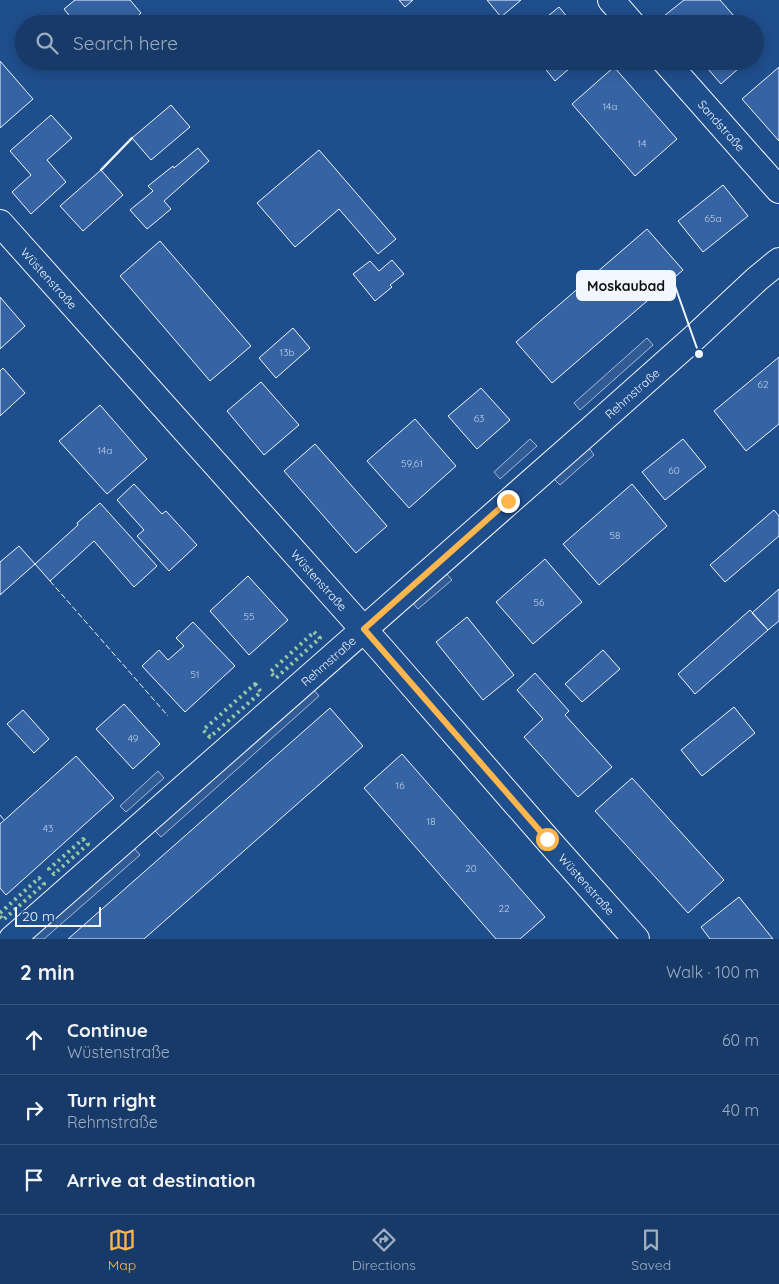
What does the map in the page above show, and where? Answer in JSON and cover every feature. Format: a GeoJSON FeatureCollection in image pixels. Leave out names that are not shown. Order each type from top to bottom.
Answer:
{"type":"FeatureCollection","features":[{"type":"Feature","properties":{"kind":"street"},"geometry":{"type":"LineString","coordinates":[[611,0],[624,15]]}},
{"type":"Feature","properties":{"kind":"street","name":"Sandstraße"},"geometry":{"type":"LineString","coordinates":[[673,70],[779,190]]}},
{"type":"Feature","properties":{"kind":"street","name":"Wüstenstraße"},"geometry":{"type":"LineString","coordinates":[[0,223],[364,629],[636,939]]}},
{"type":"Feature","properties":{"kind":"street","name":"Rehmstraße"},"geometry":{"type":"LineString","coordinates":[[12,939],[621,403],[779,261]]}},
{"type":"Feature","properties":{"kind":"shaded area"},"geometry":{"type":"Polygon","coordinates":[[[647,338],[653,345],[580,410],[574,403],[647,338]]]}},
{"type":"Feature","properties":{"kind":"shaded area"},"geometry":{"type":"Polygon","coordinates":[[[530,439],[537,446],[500,479],[494,472],[530,439]]]}},
{"type":"Feature","properties":{"kind":"shaded area"},"geometry":{"type":"Polygon","coordinates":[[[589,448],[594,455],[560,485],[554,479],[589,448]]]}},
{"type":"Feature","properties":{"kind":"shaded area"},"geometry":{"type":"Polygon","coordinates":[[[446,573],[452,580],[418,609],[412,602],[446,573]]]}},
{"type":"Feature","properties":{"kind":"shaded area"},"geometry":{"type":"Polygon","coordinates":[[[313,689],[319,696],[161,837],[154,830],[313,689]]]}},
{"type":"Feature","properties":{"kind":"shaded area"},"geometry":{"type":"Polygon","coordinates":[[[158,771],[164,778],[126,812],[120,806],[158,771]]]}},
{"type":"Feature","properties":{"kind":"shaded area"},"geometry":{"type":"Polygon","coordinates":[[[134,848],[140,855],[44,939],[30,939],[134,848]]]}},
{"type":"Feature","properties":{"kind":"building"},"geometry":{"type":"Polygon","coordinates":[[[75,0],[130,0],[141,13],[139,15],[69,15],[64,9],[75,0]]]}},
{"type":"Feature","properties":{"kind":"building"},"geometry":{"type":"Polygon","coordinates":[[[399,0],[413,0],[405,7],[399,0]]]}},
{"type":"Feature","properties":{"kind":"building"},"geometry":{"type":"Polygon","coordinates":[[[487,0],[521,0],[503,15],[499,15],[487,0]]]}},
{"type":"Feature","properties":{"kind":"building"},"geometry":{"type":"Polygon","coordinates":[[[684,0],[720,0],[733,15],[665,15],[684,0]]]}},
{"type":"Feature","properties":{"kind":"building"},"geometry":{"type":"Polygon","coordinates":[[[559,7],[566,15],[549,15],[559,7]]]}},
{"type":"Feature","properties":{"kind":"building"},"geometry":{"type":"Polygon","coordinates":[[[0,61],[33,99],[0,128],[0,61]]]}},
{"type":"Feature","properties":{"kind":"building"},"geometry":{"type":"Polygon","coordinates":[[[779,67],[779,141],[742,99],[779,67]]]}},
{"type":"Feature","properties":{"kind":"building"},"geometry":{"type":"Polygon","coordinates":[[[546,70],[568,70],[555,81],[546,70]]]}},
{"type":"Feature","properties":{"kind":"building"},"geometry":{"type":"Polygon","coordinates":[[[611,70],[617,70],[677,139],[635,176],[572,104],[611,70]]]}},
{"type":"Feature","properties":{"kind":"building"},"geometry":{"type":"Polygon","coordinates":[[[709,70],[737,70],[721,84],[709,70]]]}},
{"type":"Feature","properties":{"kind":"building"},"geometry":{"type":"Polygon","coordinates":[[[171,105],[190,127],[151,160],[132,138],[171,105]]]}},
{"type":"Feature","properties":{"kind":"building"},"geometry":{"type":"Polygon","coordinates":[[[51,115],[72,138],[47,160],[66,182],[31,214],[12,192],[31,175],[10,151],[51,115]]]}},
{"type":"Feature","properties":{"kind":"building"},"geometry":{"type":"Polygon","coordinates":[[[198,148],[209,161],[164,201],[171,209],[147,229],[130,210],[153,191],[148,186],[198,148]]]}},
{"type":"Feature","properties":{"kind":"building"},"geometry":{"type":"Polygon","coordinates":[[[319,150],[396,239],[378,254],[339,209],[295,247],[257,203],[319,150]]]}},
{"type":"Feature","properties":{"kind":"building"},"geometry":{"type":"Polygon","coordinates":[[[101,170],[123,195],[83,231],[60,206],[101,170]]]}},
{"type":"Feature","properties":{"kind":"building"},"geometry":{"type":"Polygon","coordinates":[[[723,185],[748,216],[703,252],[678,221],[723,185]]]}},
{"type":"Feature","properties":{"kind":"building"},"geometry":{"type":"Polygon","coordinates":[[[647,229],[683,270],[552,383],[516,342],[647,229]]]}},
{"type":"Feature","properties":{"kind":"building"},"geometry":{"type":"Polygon","coordinates":[[[160,241],[251,346],[210,381],[120,276],[160,241]]]}},
{"type":"Feature","properties":{"kind":"building"},"geometry":{"type":"Polygon","coordinates":[[[392,260],[404,274],[375,301],[353,274],[370,261],[379,271],[392,260]]]}},
{"type":"Feature","properties":{"kind":"building"},"geometry":{"type":"Polygon","coordinates":[[[0,297],[25,326],[0,349],[0,297]]]}},
{"type":"Feature","properties":{"kind":"building"},"geometry":{"type":"Polygon","coordinates":[[[293,328],[310,348],[276,378],[259,358],[293,328]]]}},
{"type":"Feature","properties":{"kind":"building"},"geometry":{"type":"Polygon","coordinates":[[[779,357],[779,424],[746,451],[714,411],[779,357]]]}},
{"type":"Feature","properties":{"kind":"building"},"geometry":{"type":"Polygon","coordinates":[[[3,368],[25,393],[0,416],[0,371],[3,368]]]}},
{"type":"Feature","properties":{"kind":"building"},"geometry":{"type":"Polygon","coordinates":[[[261,382],[299,425],[264,455],[227,411],[261,382]]]}},
{"type":"Feature","properties":{"kind":"building"},"geometry":{"type":"Polygon","coordinates":[[[481,388],[510,420],[477,449],[448,416],[481,388]]]}},
{"type":"Feature","properties":{"kind":"building"},"geometry":{"type":"Polygon","coordinates":[[[100,405],[147,459],[107,494],[59,441],[100,405]]]}},
{"type":"Feature","properties":{"kind":"building"},"geometry":{"type":"Polygon","coordinates":[[[415,419],[456,466],[409,508],[367,461],[415,419]]]}},
{"type":"Feature","properties":{"kind":"building"},"geometry":{"type":"Polygon","coordinates":[[[683,439],[706,467],[665,500],[642,472],[683,439]]]}},
{"type":"Feature","properties":{"kind":"building"},"geometry":{"type":"Polygon","coordinates":[[[315,444],[387,526],[356,553],[284,471],[315,444]]]}},
{"type":"Feature","properties":{"kind":"building"},"geometry":{"type":"Polygon","coordinates":[[[134,484],[162,514],[166,511],[197,545],[169,571],[137,536],[144,530],[117,500],[134,484]]]}},
{"type":"Feature","properties":{"kind":"building"},"geometry":{"type":"Polygon","coordinates":[[[632,484],[667,526],[599,585],[563,544],[632,484]]]}},
{"type":"Feature","properties":{"kind":"building"},"geometry":{"type":"Polygon","coordinates":[[[100,503],[157,566],[134,587],[94,541],[50,581],[35,564],[100,503]]]}},
{"type":"Feature","properties":{"kind":"building"},"geometry":{"type":"Polygon","coordinates":[[[774,510],[779,516],[779,536],[725,582],[710,565],[774,510]]]}},
{"type":"Feature","properties":{"kind":"building"},"geometry":{"type":"Polygon","coordinates":[[[19,546],[35,564],[0,595],[0,562],[19,546]]]}},
{"type":"Feature","properties":{"kind":"building"},"geometry":{"type":"Polygon","coordinates":[[[545,559],[582,602],[533,644],[496,602],[545,559]]]}},
{"type":"Feature","properties":{"kind":"building"},"geometry":{"type":"Polygon","coordinates":[[[248,576],[288,620],[249,655],[210,611],[248,576]]]}},
{"type":"Feature","properties":{"kind":"building"},"geometry":{"type":"Polygon","coordinates":[[[779,589],[779,621],[768,630],[752,613],[779,589]]]}},
{"type":"Feature","properties":{"kind":"building"},"geometry":{"type":"Polygon","coordinates":[[[750,610],[768,630],[695,694],[678,674],[750,610]]]}},
{"type":"Feature","properties":{"kind":"building"},"geometry":{"type":"Polygon","coordinates":[[[467,617],[514,675],[483,700],[436,642],[467,617]]]}},
{"type":"Feature","properties":{"kind":"building"},"geometry":{"type":"Polygon","coordinates":[[[193,622],[235,666],[185,712],[142,666],[159,650],[168,660],[184,646],[176,638],[193,622]]]}},
{"type":"Feature","properties":{"kind":"building"},"geometry":{"type":"Polygon","coordinates":[[[603,650],[620,669],[582,702],[565,684],[603,650]]]}},
{"type":"Feature","properties":{"kind":"building"},"geometry":{"type":"Polygon","coordinates":[[[535,673],[569,711],[565,715],[612,767],[578,797],[524,737],[543,719],[517,690],[535,673]]]}},
{"type":"Feature","properties":{"kind":"building"},"geometry":{"type":"Polygon","coordinates":[[[124,704],[160,744],[133,769],[96,729],[124,704]]]}},
{"type":"Feature","properties":{"kind":"building"},"geometry":{"type":"Polygon","coordinates":[[[734,707],[755,733],[702,776],[681,750],[734,707]]]}},
{"type":"Feature","properties":{"kind":"building"},"geometry":{"type":"Polygon","coordinates":[[[330,708],[363,746],[144,939],[68,939],[330,708]]]}},
{"type":"Feature","properties":{"kind":"building"},"geometry":{"type":"Polygon","coordinates":[[[23,710],[49,739],[34,753],[7,724],[23,710]]]}},
{"type":"Feature","properties":{"kind":"building"},"geometry":{"type":"Polygon","coordinates":[[[402,754],[545,917],[520,939],[496,939],[364,788],[402,754]]]}},
{"type":"Feature","properties":{"kind":"building"},"geometry":{"type":"Polygon","coordinates":[[[76,756],[114,798],[6,895],[0,888],[0,824],[76,756]]]}},
{"type":"Feature","properties":{"kind":"building"},"geometry":{"type":"Polygon","coordinates":[[[632,778],[724,880],[688,913],[595,811],[632,778]]]}},
{"type":"Feature","properties":{"kind":"building"},"geometry":{"type":"Polygon","coordinates":[[[739,897],[773,939],[710,939],[701,927],[739,897]]]}},
{"type":"Feature","properties":{"kind":"hedge"},"geometry":{"type":"LineString","coordinates":[[314,632],[320,638],[276,678],[270,672],[314,632]]}},
{"type":"Feature","properties":{"kind":"hedge"},"geometry":{"type":"LineString","coordinates":[[255,684],[261,692],[210,737],[203,730],[255,684]]}},
{"type":"Feature","properties":{"kind":"hedge"},"geometry":{"type":"LineString","coordinates":[[83,839],[88,844],[54,874],[49,869],[83,839]]}},
{"type":"Feature","properties":{"kind":"hedge"},"geometry":{"type":"LineString","coordinates":[[0,913],[39,878],[44,884],[3,920],[0,916]]}},
{"type":"Feature","properties":{"kind":"fence"},"geometry":{"type":"LineString","coordinates":[[50,581],[168,716]]}},
{"type":"Feature","properties":{"kind":"fence"},"geometry":{"type":"LineString","coordinates":[[0,815],[4,820]]}},
{"type":"Feature","properties":{"kind":"wall"},"geometry":{"type":"LineString","coordinates":[[101,170],[132,138]]}},
{"type":"Feature","properties":{"kind":"place","name":"Moskaubad"},"geometry":{"type":"Point","coordinates":[699,354]}},
{"type":"Feature","properties":{"kind":"route"},"geometry":{"type":"LineString","coordinates":[[508,501],[364,629],[547,839]]}}]}
